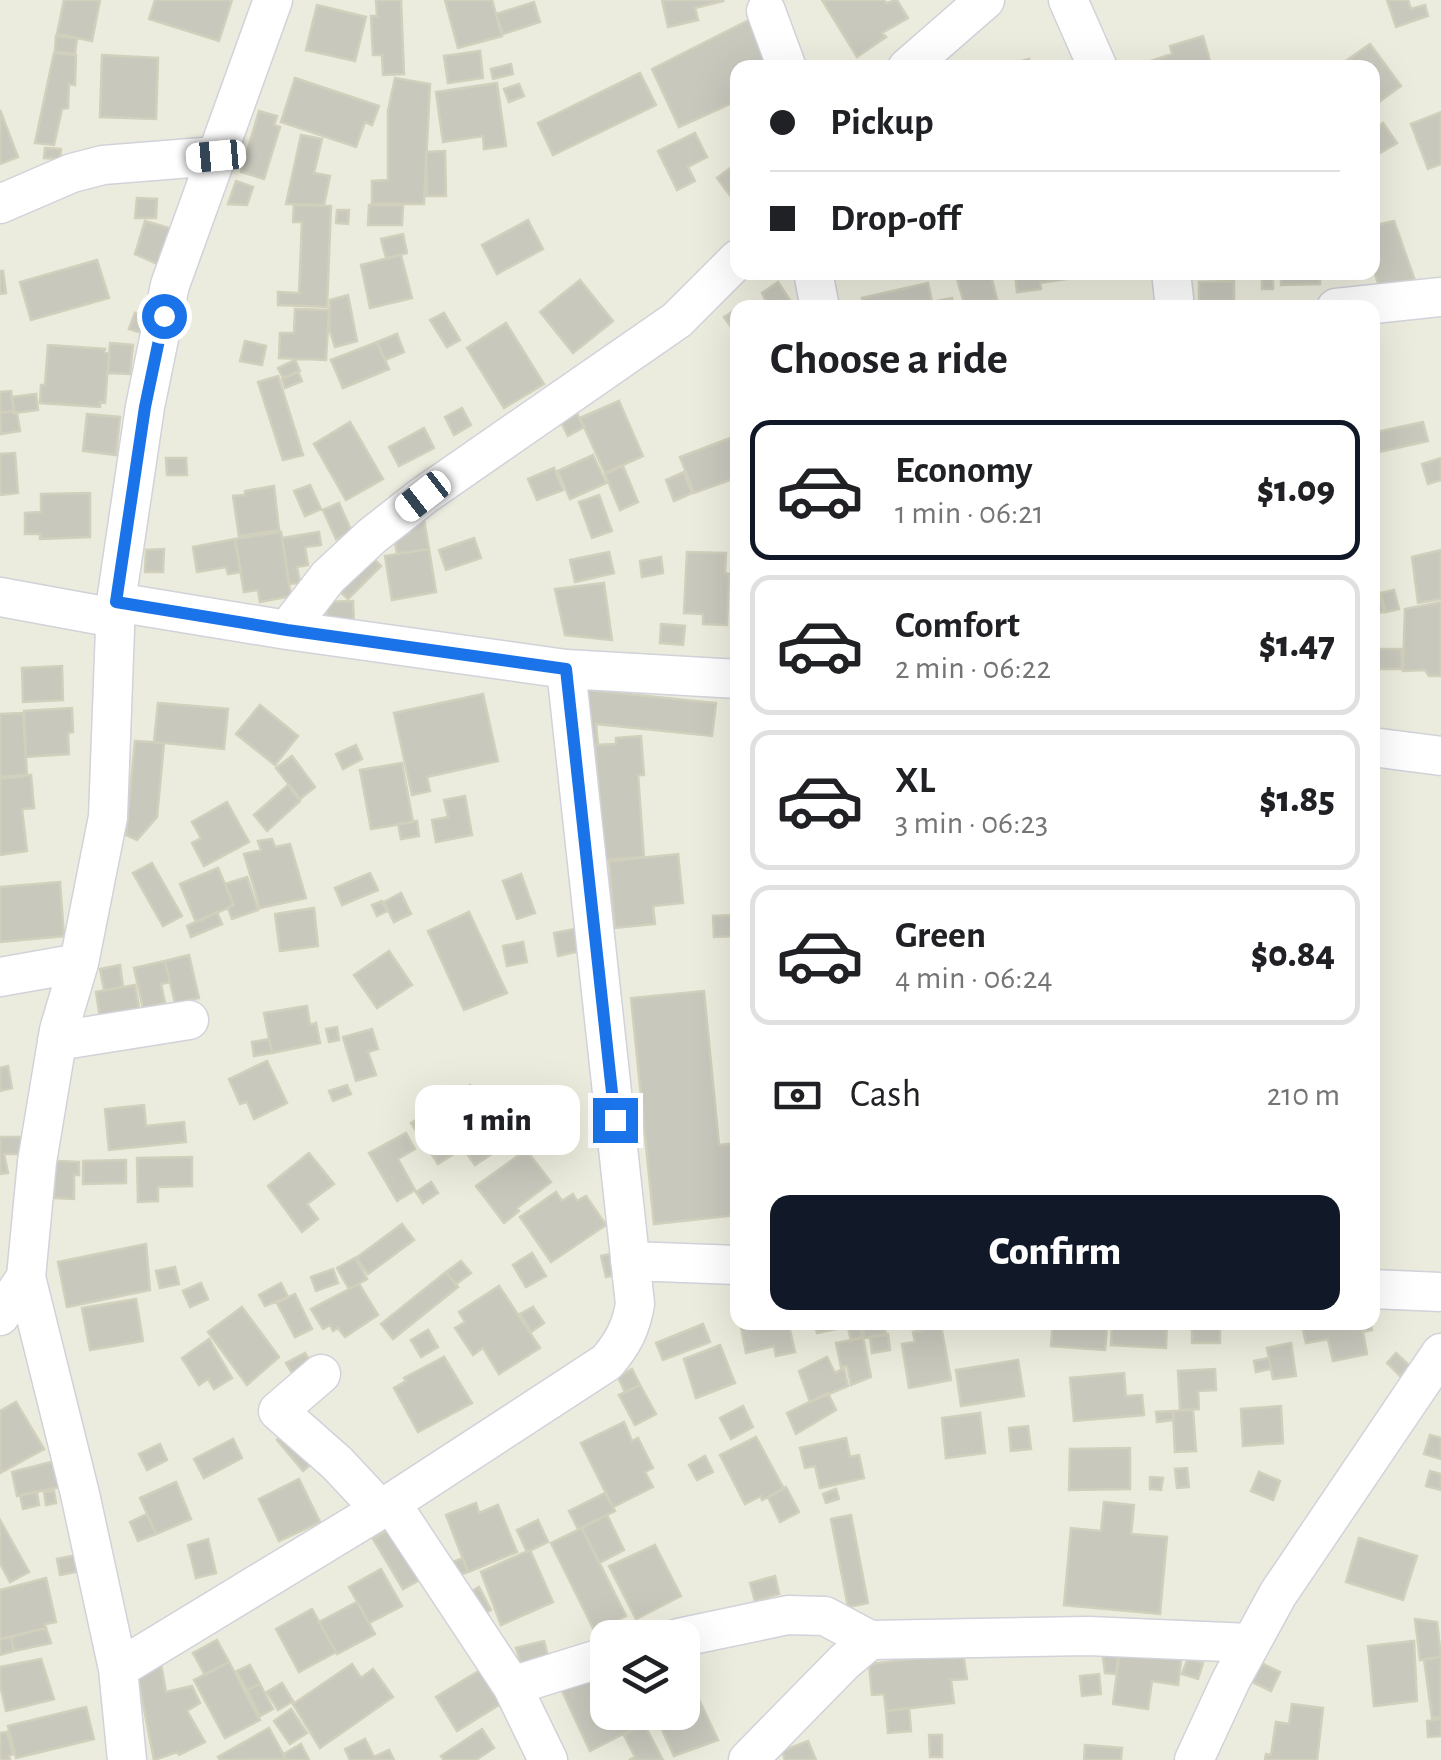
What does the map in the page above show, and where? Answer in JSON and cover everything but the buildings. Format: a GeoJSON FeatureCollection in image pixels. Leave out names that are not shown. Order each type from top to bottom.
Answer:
{"type":"FeatureCollection","features":[{"type":"Feature","properties":{"kind":"street"},"geometry":{"type":"LineString","coordinates":[[126,1760],[118,1670],[80,1494],[26,1278],[37,1162],[57,1041],[79,963],[108,817],[116,610],[145,407],[170,285],[273,0]]}},
{"type":"Feature","properties":{"kind":"street"},"geometry":{"type":"LineString","coordinates":[[916,60],[985,0]]}},
{"type":"Feature","properties":{"kind":"street"},"geometry":{"type":"LineString","coordinates":[[1068,0],[1094,60]]}},
{"type":"Feature","properties":{"kind":"street"},"geometry":{"type":"LineString","coordinates":[[766,10],[784,60]]}},
{"type":"Feature","properties":{"kind":"street"},"geometry":{"type":"LineString","coordinates":[[0,204],[72,173],[103,165],[216,156]]}},
{"type":"Feature","properties":{"kind":"street"},"geometry":{"type":"LineString","coordinates":[[287,630],[328,576],[372,536],[423,496],[677,320],[730,267]]}},
{"type":"Feature","properties":{"kind":"street"},"geometry":{"type":"LineString","coordinates":[[1380,303],[1441,296]]}},
{"type":"Feature","properties":{"kind":"street"},"geometry":{"type":"LineString","coordinates":[[0,597],[287,630],[566,669],[730,678]]}},
{"type":"Feature","properties":{"kind":"street"},"geometry":{"type":"LineString","coordinates":[[118,1670],[386,1506],[608,1362],[623,1344],[632,1324],[635,1304],[566,669]]}},
{"type":"Feature","properties":{"kind":"street"},"geometry":{"type":"LineString","coordinates":[[1380,748],[1441,756]]}},
{"type":"Feature","properties":{"kind":"street"},"geometry":{"type":"LineString","coordinates":[[0,977],[79,963]]}},
{"type":"Feature","properties":{"kind":"street"},"geometry":{"type":"LineString","coordinates":[[57,1041],[189,1020]]}},
{"type":"Feature","properties":{"kind":"street"},"geometry":{"type":"LineString","coordinates":[[630,1261],[730,1266]]}},
{"type":"Feature","properties":{"kind":"street"},"geometry":{"type":"LineString","coordinates":[[0,1316],[26,1278]]}},
{"type":"Feature","properties":{"kind":"street"},"geometry":{"type":"LineString","coordinates":[[1380,1289],[1441,1292]]}},
{"type":"Feature","properties":{"kind":"street"},"geometry":{"type":"LineString","coordinates":[[1194,1760],[1250,1644],[1310,1545],[1441,1354]]}},
{"type":"Feature","properties":{"kind":"street"},"geometry":{"type":"LineString","coordinates":[[321,1374],[278,1411],[386,1506],[512,1686],[548,1760]]}},
{"type":"Feature","properties":{"kind":"street"},"geometry":{"type":"LineString","coordinates":[[700,1633],[788,1615],[825,1616],[870,1640],[1088,1636],[1250,1644]]}},
{"type":"Feature","properties":{"kind":"street"},"geometry":{"type":"LineString","coordinates":[[748,1760],[870,1640]]}},
{"type":"Feature","properties":{"kind":"street"},"geometry":{"type":"LineString","coordinates":[[512,1686],[590,1661]]}},
{"type":"Feature","properties":{"kind":"route"},"geometry":{"type":"LineString","coordinates":[[164,316],[145,407],[116,602],[566,669],[615,1120]]}}]}
